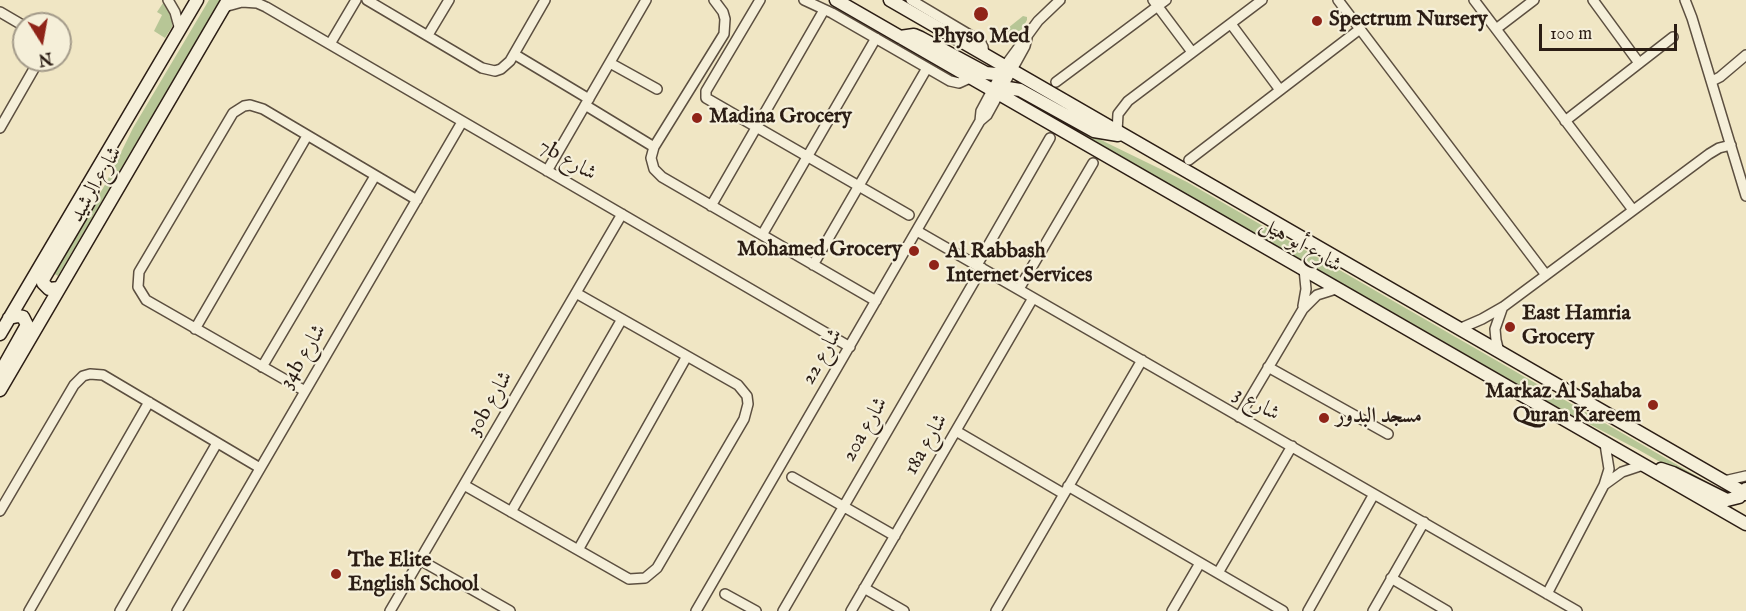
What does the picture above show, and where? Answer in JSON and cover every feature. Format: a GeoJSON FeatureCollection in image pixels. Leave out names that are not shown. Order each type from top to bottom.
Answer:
{"type":"FeatureCollection","features":[{"type":"Feature","properties":{"kind":"main road","name":"شارع الرشيد"},"geometry":{"type":"LineString","coordinates":[[0,334],[197,0]]}},
{"type":"Feature","properties":{"kind":"main road","name":"شارع أبو هيل"},"geometry":{"type":"LineString","coordinates":[[836,0],[970,78],[998,91],[1336,289],[1746,524]]}},
{"type":"Feature","properties":{"kind":"main road","name":"شارع أبو هيل"},"geometry":{"type":"LineString","coordinates":[[890,0],[984,55],[1003,69],[1745,492]]}},
{"type":"Feature","properties":{"kind":"main road","name":"شارع الرشيد"},"geometry":{"type":"LineString","coordinates":[[0,390],[226,3]]}},
{"type":"Feature","properties":{"kind":"main road"},"geometry":{"type":"LineString","coordinates":[[900,37],[914,35],[991,75],[1003,69]]}},
{"type":"Feature","properties":{"kind":"main road"},"geometry":{"type":"LineString","coordinates":[[998,91],[1020,90],[1094,131],[1120,134]]}},
{"type":"Feature","properties":{"kind":"main road"},"geometry":{"type":"LineString","coordinates":[[58,288],[49,289],[43,283],[44,278],[90,200],[94,176]]}},
{"type":"Feature","properties":{"kind":"main road"},"geometry":{"type":"LineString","coordinates":[[0,373],[27,325],[23,317],[9,318]]}},
{"type":"Feature","properties":{"kind":"main road"},"geometry":{"type":"LineString","coordinates":[[1647,467],[1667,470],[1727,500],[1740,497],[1745,492]]}},
{"type":"Feature","properties":{"kind":"street"},"geometry":{"type":"LineString","coordinates":[[168,0],[175,12],[180,30]]}},
{"type":"Feature","properties":{"kind":"street"},"geometry":{"type":"LineString","coordinates":[[330,44],[356,0]]}},
{"type":"Feature","properties":{"kind":"street"},"geometry":{"type":"LineString","coordinates":[[367,0],[482,68],[495,71],[506,66],[545,0]]}},
{"type":"Feature","properties":{"kind":"street"},"geometry":{"type":"LineString","coordinates":[[428,35],[448,0]]}},
{"type":"Feature","properties":{"kind":"street"},"geometry":{"type":"LineString","coordinates":[[547,171],[646,0]]}},
{"type":"Feature","properties":{"kind":"street"},"geometry":{"type":"LineString","coordinates":[[714,0],[719,5],[725,19],[725,26],[720,40],[654,147],[651,158],[654,169],[657,174],[876,301]]}},
{"type":"Feature","properties":{"kind":"street"},"geometry":{"type":"LineString","coordinates":[[760,0],[705,93],[708,100],[909,215]]}},
{"type":"Feature","properties":{"kind":"street"},"geometry":{"type":"LineString","coordinates":[[804,0],[955,83],[970,78]]}},
{"type":"Feature","properties":{"kind":"street"},"geometry":{"type":"LineString","coordinates":[[911,0],[980,41],[984,55]]}},
{"type":"Feature","properties":{"kind":"street","name":"شارع 22"},"geometry":{"type":"LineString","coordinates":[[696,611],[980,121],[981,111],[998,91],[1003,69],[1025,46],[1027,38],[1038,21],[1060,0]]}},
{"type":"Feature","properties":{"kind":"street"},"geometry":{"type":"LineString","coordinates":[[1120,134],[1116,123],[1122,107],[1262,0]]}},
{"type":"Feature","properties":{"kind":"street"},"geometry":{"type":"LineString","coordinates":[[1338,0],[1546,275]]}},
{"type":"Feature","properties":{"kind":"street"},"geometry":{"type":"LineString","coordinates":[[1474,0],[1633,210]]}},
{"type":"Feature","properties":{"kind":"street"},"geometry":{"type":"LineString","coordinates":[[1496,29],[1534,0]]}},
{"type":"Feature","properties":{"kind":"street"},"geometry":{"type":"LineString","coordinates":[[1593,0],[1640,63]]}},
{"type":"Feature","properties":{"kind":"street"},"geometry":{"type":"LineString","coordinates":[[1685,0],[1744,180],[1746,196]]}},
{"type":"Feature","properties":{"kind":"street"},"geometry":{"type":"LineString","coordinates":[[1056,82],[1159,2],[1192,52]]}},
{"type":"Feature","properties":{"kind":"street","name":"7b شارع"},"geometry":{"type":"LineString","coordinates":[[226,3],[262,3],[850,347]]}},
{"type":"Feature","properties":{"kind":"street"},"geometry":{"type":"LineString","coordinates":[[711,206],[824,10]]}},
{"type":"Feature","properties":{"kind":"street"},"geometry":{"type":"LineString","coordinates":[[1231,24],[1280,90]]}},
{"type":"Feature","properties":{"kind":"street"},"geometry":{"type":"LineString","coordinates":[[1189,160],[1360,29]]}},
{"type":"Feature","properties":{"kind":"street"},"geometry":{"type":"LineString","coordinates":[[1565,121],[1673,37]]}},
{"type":"Feature","properties":{"kind":"street"},"geometry":{"type":"LineString","coordinates":[[762,235],[876,38]]}},
{"type":"Feature","properties":{"kind":"street"},"geometry":{"type":"LineString","coordinates":[[514,54],[654,147]]}},
{"type":"Feature","properties":{"kind":"street"},"geometry":{"type":"LineString","coordinates":[[1712,81],[1746,55]]}},
{"type":"Feature","properties":{"kind":"street"},"geometry":{"type":"LineString","coordinates":[[610,63],[657,89]]}},
{"type":"Feature","properties":{"kind":"street"},"geometry":{"type":"LineString","coordinates":[[813,265],[927,68]]}},
{"type":"Feature","properties":{"kind":"street"},"geometry":{"type":"LineString","coordinates":[[0,128],[32,72]]}},
{"type":"Feature","properties":{"kind":"street"},"geometry":{"type":"LineString","coordinates":[[305,391],[146,300],[138,287],[139,272],[233,113],[244,106],[257,106],[417,200]]}},
{"type":"Feature","properties":{"kind":"street","name":"34b شارع"},"geometry":{"type":"LineString","coordinates":[[177,611],[462,122]]}},
{"type":"Feature","properties":{"kind":"street"},"geometry":{"type":"LineString","coordinates":[[195,329],[307,136]]}},
{"type":"Feature","properties":{"kind":"street","name":"20a شارع"},"geometry":{"type":"LineString","coordinates":[[783,611],[980,267],[1050,138]]}},
{"type":"Feature","properties":{"kind":"street"},"geometry":{"type":"LineString","coordinates":[[1459,329],[1482,320],[1503,307],[1714,151],[1731,145]]}},
{"type":"Feature","properties":{"kind":"street"},"geometry":{"type":"LineString","coordinates":[[1019,289],[1094,163]]}},
{"type":"Feature","properties":{"kind":"street"},"geometry":{"type":"LineString","coordinates":[[262,367],[375,176]]}},
{"type":"Feature","properties":{"kind":"street","name":"30b شارع"},"geometry":{"type":"LineString","coordinates":[[390,611],[622,214]]}},
{"type":"Feature","properties":{"kind":"street","name":"شارع 3"},"geometry":{"type":"LineString","coordinates":[[917,231],[1577,611]]}},
{"type":"Feature","properties":{"kind":"street"},"geometry":{"type":"LineString","coordinates":[[1303,309],[1306,289],[1304,269]]}},
{"type":"Feature","properties":{"kind":"street"},"geometry":{"type":"LineString","coordinates":[[1239,417],[1303,309],[1317,295],[1336,289]]}},
{"type":"Feature","properties":{"kind":"street"},"geometry":{"type":"LineString","coordinates":[[464,485],[629,579],[645,578],[657,568],[744,419],[748,404],[747,396],[738,385],[576,293]]}},
{"type":"Feature","properties":{"kind":"street","name":"18a شارع"},"geometry":{"type":"LineString","coordinates":[[851,611],[1034,298]]}},
{"type":"Feature","properties":{"kind":"street"},"geometry":{"type":"LineString","coordinates":[[1499,352],[1495,329],[1503,307]]}},
{"type":"Feature","properties":{"kind":"street"},"geometry":{"type":"LineString","coordinates":[[511,512],[622,319]]}},
{"type":"Feature","properties":{"kind":"street"},"geometry":{"type":"LineString","coordinates":[[578,550],[687,356]]}},
{"type":"Feature","properties":{"kind":"street"},"geometry":{"type":"LineString","coordinates":[[996,611],[1142,360]]}},
{"type":"Feature","properties":{"kind":"street"},"geometry":{"type":"LineString","coordinates":[[1268,367],[1388,434]]}},
{"type":"Feature","properties":{"kind":"street"},"geometry":{"type":"LineString","coordinates":[[0,512],[74,385],[83,376],[90,374],[103,375],[260,468]]}},
{"type":"Feature","properties":{"kind":"street"},"geometry":{"type":"LineString","coordinates":[[29,611],[149,402]]}},
{"type":"Feature","properties":{"kind":"street"},"geometry":{"type":"LineString","coordinates":[[956,431],[1200,562],[1283,611]]}},
{"type":"Feature","properties":{"kind":"street"},"geometry":{"type":"LineString","coordinates":[[120,611],[218,443]]}},
{"type":"Feature","properties":{"kind":"street"},"geometry":{"type":"LineString","coordinates":[[1547,594],[1604,484],[1609,469],[1605,444]]}},
{"type":"Feature","properties":{"kind":"street"},"geometry":{"type":"LineString","coordinates":[[1218,573],[1292,446]]}},
{"type":"Feature","properties":{"kind":"street"},"geometry":{"type":"LineString","coordinates":[[1604,484],[1622,472],[1647,467]]}},
{"type":"Feature","properties":{"kind":"street"},"geometry":{"type":"LineString","coordinates":[[1724,481],[1746,476]]}},
{"type":"Feature","properties":{"kind":"street"},"geometry":{"type":"LineString","coordinates":[[792,477],[895,536]]}},
{"type":"Feature","properties":{"kind":"street"},"geometry":{"type":"LineString","coordinates":[[1308,611],[1374,494]]}},
{"type":"Feature","properties":{"kind":"street"},"geometry":{"type":"LineString","coordinates":[[1373,611],[1424,522]]}},
{"type":"Feature","properties":{"kind":"street"},"geometry":{"type":"LineString","coordinates":[[420,560],[508,610]]}},
{"type":"Feature","properties":{"kind":"street"},"geometry":{"type":"LineString","coordinates":[[1172,611],[1200,562]]}},
{"type":"Feature","properties":{"kind":"street"},"geometry":{"type":"LineString","coordinates":[[1391,578],[1447,611]]}},
{"type":"Feature","properties":{"kind":"street"},"geometry":{"type":"LineString","coordinates":[[864,588],[904,611]]}},
{"type":"Feature","properties":{"kind":"street"},"geometry":{"type":"LineString","coordinates":[[726,594],[756,611]]}},
{"type":"Feature","properties":{"kind":"green space"},"geometry":{"type":"Polygon","coordinates":[[[209,0],[220,0],[58,276],[53,273],[106,183],[133,128],[209,0]]]}},
{"type":"Feature","properties":{"kind":"green space"},"geometry":{"type":"Polygon","coordinates":[[[163,3],[173,18],[172,27],[165,38],[154,31],[162,15],[157,12],[163,3]]]}},
{"type":"Feature","properties":{"kind":"green space"},"geometry":{"type":"Polygon","coordinates":[[[1023,16],[1027,17],[1027,20],[1016,39],[1003,32],[1023,16]]]}},
{"type":"Feature","properties":{"kind":"green space"},"geometry":{"type":"Polygon","coordinates":[[[1032,101],[1105,142],[1187,182],[1719,489],[1717,494],[1566,412],[1030,104],[1032,101]]]}},
{"type":"Feature","properties":{"kind":"place","name":"Physo Med"},"geometry":{"type":"Point","coordinates":[981,14]}},
{"type":"Feature","properties":{"kind":"place","name":"Spectrum Nursery"},"geometry":{"type":"Point","coordinates":[1317,21]}},
{"type":"Feature","properties":{"kind":"place","name":"Madina Grocery"},"geometry":{"type":"Point","coordinates":[697,118]}},
{"type":"Feature","properties":{"kind":"place","name":"Mohamed Grocery"},"geometry":{"type":"Point","coordinates":[914,251]}},
{"type":"Feature","properties":{"kind":"place","name":"Al Rabbash Internet Services"},"geometry":{"type":"Point","coordinates":[934,265]}},
{"type":"Feature","properties":{"kind":"place","name":"East Hamria Grocery"},"geometry":{"type":"Point","coordinates":[1510,327]}},
{"type":"Feature","properties":{"kind":"place","name":"Markaz Al Sahaba Quran Kareem"},"geometry":{"type":"Point","coordinates":[1653,405]}},
{"type":"Feature","properties":{"kind":"place","name":"مسجد البدور"},"geometry":{"type":"Point","coordinates":[1324,418]}},
{"type":"Feature","properties":{"kind":"place","name":"The Elite English School"},"geometry":{"type":"Point","coordinates":[336,574]}}]}
